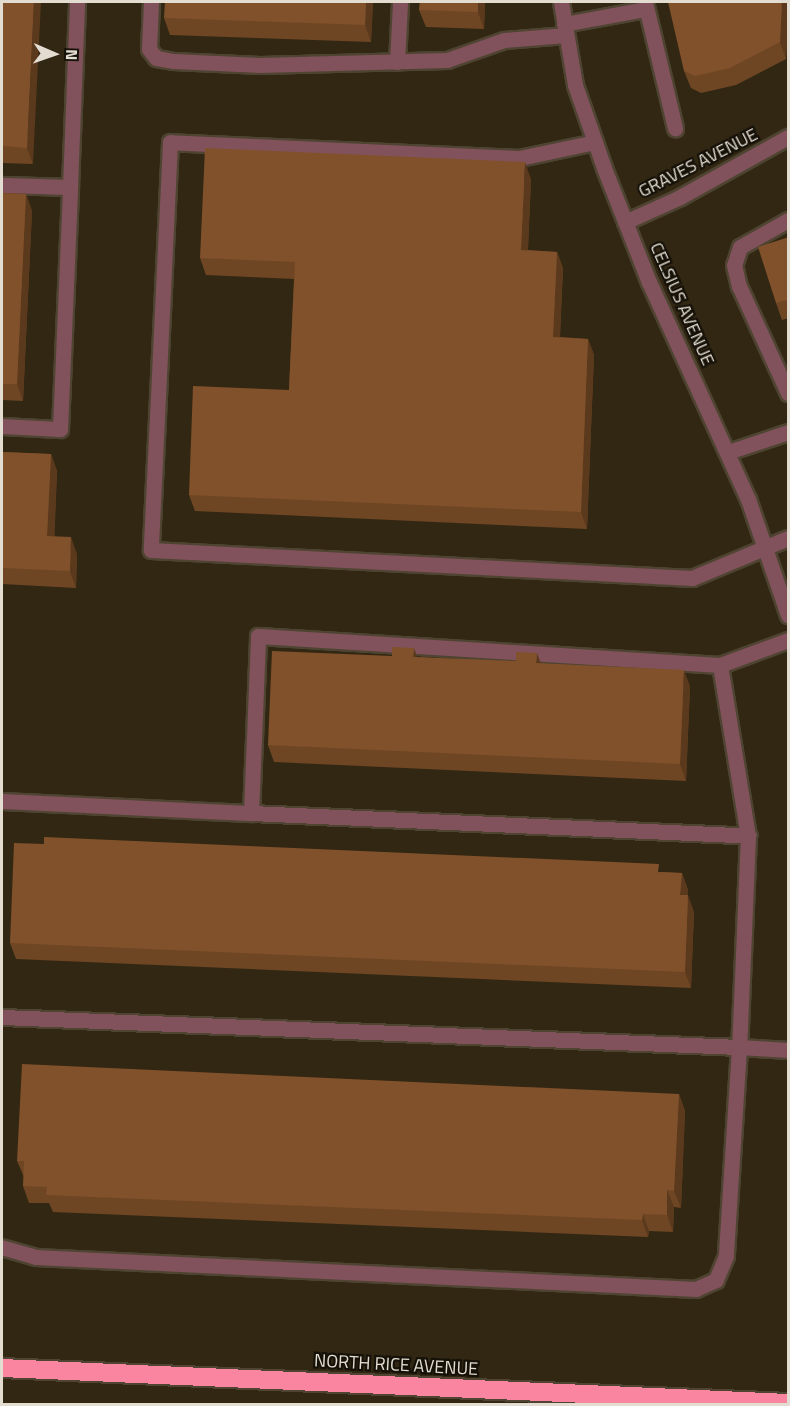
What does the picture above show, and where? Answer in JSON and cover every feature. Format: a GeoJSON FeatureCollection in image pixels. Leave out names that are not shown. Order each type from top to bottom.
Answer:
{"type":"FeatureCollection","features":[{"type":"Feature","properties":{"kind":"highway","name":"NORTH RICE AVENUE"},"geometry":{"type":"LineString","coordinates":[[2,1368],[789,1403]]}},
{"type":"Feature","properties":{"kind":"street"},"geometry":{"type":"LineString","coordinates":[[2,426],[60,429],[77,2]]}},
{"type":"Feature","properties":{"kind":"street"},"geometry":{"type":"LineString","coordinates":[[151,2],[149,49],[156,58],[260,65],[447,60],[504,40],[565,29],[645,5],[675,128]]}},
{"type":"Feature","properties":{"kind":"street"},"geometry":{"type":"LineString","coordinates":[[397,62],[400,2]]}},
{"type":"Feature","properties":{"kind":"street","name":"CELSIUS AVENUE"},"geometry":{"type":"LineString","coordinates":[[561,2],[575,85],[595,142],[625,222],[728,452],[766,546],[789,615]]}},
{"type":"Feature","properties":{"kind":"street","name":"GRAVES AVENUE"},"geometry":{"type":"LineString","coordinates":[[625,222],[680,197],[789,137]]}},
{"type":"Feature","properties":{"kind":"street"},"geometry":{"type":"LineString","coordinates":[[595,142],[519,158],[170,142],[151,550],[692,578],[789,538]]}},
{"type":"Feature","properties":{"kind":"street"},"geometry":{"type":"LineString","coordinates":[[2,185],[70,187]]}},
{"type":"Feature","properties":{"kind":"street"},"geometry":{"type":"LineString","coordinates":[[789,220],[740,247],[734,266],[739,286],[789,393]]}},
{"type":"Feature","properties":{"kind":"street"},"geometry":{"type":"LineString","coordinates":[[728,452],[789,432]]}},
{"type":"Feature","properties":{"kind":"street"},"geometry":{"type":"LineString","coordinates":[[251,813],[258,636],[720,665],[789,640]]}},
{"type":"Feature","properties":{"kind":"street"},"geometry":{"type":"LineString","coordinates":[[2,1247],[36,1257],[696,1289],[716,1280],[726,1256],[739,1047],[748,836],[720,665]]}},
{"type":"Feature","properties":{"kind":"street"},"geometry":{"type":"LineString","coordinates":[[2,801],[748,836]]}},
{"type":"Feature","properties":{"kind":"street"},"geometry":{"type":"LineString","coordinates":[[2,1017],[789,1050]]}},
{"type":"Feature","properties":{"kind":"building"},"geometry":{"type":"Polygon","coordinates":[[[2,2],[34,2],[27,148],[2,146],[2,2]]]}},
{"type":"Feature","properties":{"kind":"building"},"geometry":{"type":"Polygon","coordinates":[[[165,2],[366,2],[365,25],[164,18],[165,2]]]}},
{"type":"Feature","properties":{"kind":"building"},"geometry":{"type":"Polygon","coordinates":[[[420,2],[478,2],[478,12],[419,10],[420,2]]]}},
{"type":"Feature","properties":{"kind":"building"},"geometry":{"type":"Polygon","coordinates":[[[668,2],[782,2],[780,42],[730,68],[695,76],[684,71],[668,2]]]}},
{"type":"Feature","properties":{"kind":"building"},"geometry":{"type":"Polygon","coordinates":[[[205,148],[525,162],[521,250],[557,252],[553,337],[588,339],[581,512],[189,495],[193,386],[289,390],[295,262],[200,258],[205,148]]]}},
{"type":"Feature","properties":{"kind":"building"},"geometry":{"type":"Polygon","coordinates":[[[2,193],[26,194],[17,384],[2,384],[2,193]]]}},
{"type":"Feature","properties":{"kind":"building"},"geometry":{"type":"Polygon","coordinates":[[[789,237],[789,307],[786,300],[776,303],[758,247],[789,237]]]}},
{"type":"Feature","properties":{"kind":"building"},"geometry":{"type":"Polygon","coordinates":[[[2,452],[51,454],[47,536],[71,537],[70,571],[2,568],[2,452]]]}},
{"type":"Feature","properties":{"kind":"building"},"geometry":{"type":"Polygon","coordinates":[[[392,647],[414,648],[413,657],[516,661],[516,652],[537,653],[536,663],[684,670],[680,764],[268,745],[272,651],[392,656],[392,647]]]}},
{"type":"Feature","properties":{"kind":"building"},"geometry":{"type":"Polygon","coordinates":[[[44,837],[659,864],[658,872],[682,873],[680,895],[688,895],[685,972],[10,943],[14,843],[44,844],[44,837]]]}},
{"type":"Feature","properties":{"kind":"building"},"geometry":{"type":"Polygon","coordinates":[[[22,1064],[679,1094],[674,1191],[667,1190],[667,1215],[643,1214],[642,1220],[46,1195],[47,1187],[23,1186],[24,1161],[17,1161],[22,1064]]]}}]}
